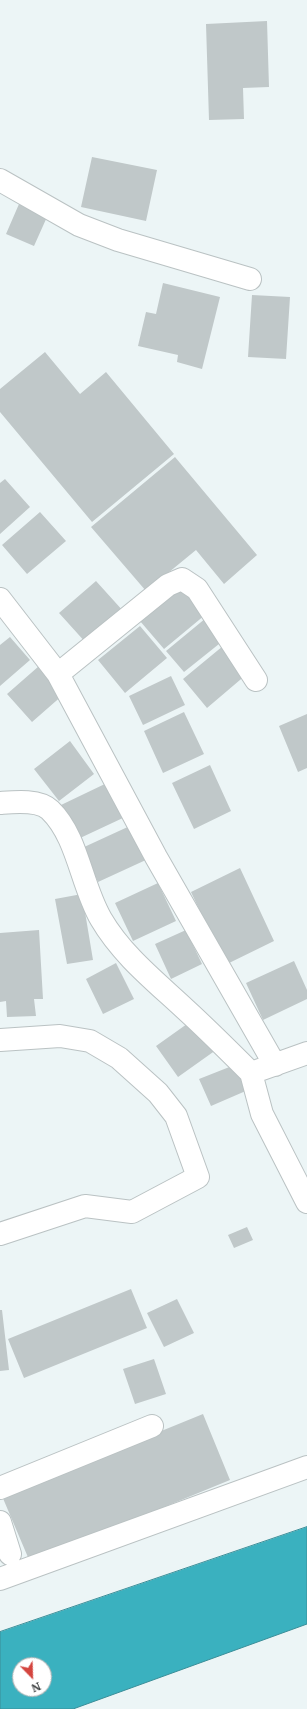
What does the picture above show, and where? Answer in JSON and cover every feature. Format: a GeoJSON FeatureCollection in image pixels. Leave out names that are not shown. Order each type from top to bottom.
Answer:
{"type":"FeatureCollection","features":[{"type":"Feature","properties":{"kind":"street"},"geometry":{"type":"LineString","coordinates":[[0,180],[79,226],[118,240],[250,279]]}},
{"type":"Feature","properties":{"kind":"street"},"geometry":{"type":"LineString","coordinates":[[58,674],[168,585],[182,579],[197,589],[256,680]]}},
{"type":"Feature","properties":{"kind":"street"},"geometry":{"type":"LineString","coordinates":[[0,599],[58,674],[156,857],[275,1065]]}},
{"type":"Feature","properties":{"kind":"street"},"geometry":{"type":"LineString","coordinates":[[0,803],[26,801],[48,808],[64,827],[100,918],[119,946],[164,992],[185,1009],[251,1072],[262,1114],[307,1202]]}},
{"type":"Feature","properties":{"kind":"street"},"geometry":{"type":"LineString","coordinates":[[0,1040],[60,1036],[90,1041],[119,1058],[158,1093],[176,1116],[198,1177],[132,1212],[86,1206],[0,1234]]}},
{"type":"Feature","properties":{"kind":"street"},"geometry":{"type":"LineString","coordinates":[[251,1072],[307,1053]]}},
{"type":"Feature","properties":{"kind":"street"},"geometry":{"type":"LineString","coordinates":[[0,1488],[152,1426]]}},
{"type":"Feature","properties":{"kind":"street"},"geometry":{"type":"LineString","coordinates":[[0,1579],[307,1467]]}},
{"type":"Feature","properties":{"kind":"street"},"geometry":{"type":"LineString","coordinates":[[0,1522],[10,1554]]}},
{"type":"Feature","properties":{"kind":"water"},"geometry":{"type":"Polygon","coordinates":[[[307,1527],[307,1624],[73,1709],[0,1709],[0,1632],[307,1527]]]}},
{"type":"Feature","properties":{"kind":"building"},"geometry":{"type":"Polygon","coordinates":[[[267,21],[269,87],[243,88],[244,119],[209,120],[206,24],[267,21]]]}},
{"type":"Feature","properties":{"kind":"building"},"geometry":{"type":"Polygon","coordinates":[[[92,157],[157,170],[146,221],[81,207],[92,157]]]}},
{"type":"Feature","properties":{"kind":"building"},"geometry":{"type":"Polygon","coordinates":[[[19,204],[47,217],[34,246],[6,234],[19,204]]]}},
{"type":"Feature","properties":{"kind":"building"},"geometry":{"type":"Polygon","coordinates":[[[163,283],[220,297],[202,369],[177,362],[178,355],[138,346],[146,312],[156,314],[163,283]]]}},
{"type":"Feature","properties":{"kind":"building"},"geometry":{"type":"Polygon","coordinates":[[[252,295],[290,297],[286,359],[248,357],[252,295]]]}},
{"type":"Feature","properties":{"kind":"building"},"geometry":{"type":"Polygon","coordinates":[[[45,352],[80,394],[106,372],[174,454],[92,522],[0,412],[0,389],[45,352]]]}},
{"type":"Feature","properties":{"kind":"building"},"geometry":{"type":"Polygon","coordinates":[[[175,457],[257,555],[224,584],[196,550],[146,591],[91,527],[175,457]]]}},
{"type":"Feature","properties":{"kind":"building"},"geometry":{"type":"Polygon","coordinates":[[[5,479],[30,507],[0,534],[0,483],[5,479]]]}},
{"type":"Feature","properties":{"kind":"building"},"geometry":{"type":"Polygon","coordinates":[[[40,512],[66,541],[27,574],[2,545],[40,512]]]}},
{"type":"Feature","properties":{"kind":"building"},"geometry":{"type":"Polygon","coordinates":[[[96,581],[124,612],[87,644],[59,613],[96,581]]]}},
{"type":"Feature","properties":{"kind":"building"},"geometry":{"type":"Polygon","coordinates":[[[181,587],[205,615],[164,649],[140,621],[181,587]]]}},
{"type":"Feature","properties":{"kind":"building"},"geometry":{"type":"Polygon","coordinates":[[[206,618],[224,640],[184,672],[166,651],[206,618]]]}},
{"type":"Feature","properties":{"kind":"building"},"geometry":{"type":"Polygon","coordinates":[[[140,626],[167,658],[125,693],[98,660],[140,626]]]}},
{"type":"Feature","properties":{"kind":"building"},"geometry":{"type":"Polygon","coordinates":[[[10,637],[30,660],[0,686],[0,645],[10,637]]]}},
{"type":"Feature","properties":{"kind":"building"},"geometry":{"type":"Polygon","coordinates":[[[223,646],[247,674],[207,708],[183,679],[223,646]]]}},
{"type":"Feature","properties":{"kind":"building"},"geometry":{"type":"Polygon","coordinates":[[[39,666],[64,694],[32,722],[7,694],[39,666]]]}},
{"type":"Feature","properties":{"kind":"building"},"geometry":{"type":"Polygon","coordinates":[[[171,676],[185,705],[143,725],[129,696],[171,676]]]}},
{"type":"Feature","properties":{"kind":"building"},"geometry":{"type":"Polygon","coordinates":[[[184,712],[204,754],[163,773],[144,731],[184,712]]]}},
{"type":"Feature","properties":{"kind":"building"},"geometry":{"type":"Polygon","coordinates":[[[307,714],[307,768],[298,772],[279,726],[307,714]]]}},
{"type":"Feature","properties":{"kind":"building"},"geometry":{"type":"Polygon","coordinates":[[[70,741],[94,774],[59,801],[34,769],[70,741]]]}},
{"type":"Feature","properties":{"kind":"building"},"geometry":{"type":"Polygon","coordinates":[[[210,765],[231,811],[194,829],[172,783],[210,765]]]}},
{"type":"Feature","properties":{"kind":"building"},"geometry":{"type":"Polygon","coordinates":[[[109,782],[125,817],[78,839],[61,805],[109,782]]]}},
{"type":"Feature","properties":{"kind":"building"},"geometry":{"type":"Polygon","coordinates":[[[132,825],[148,859],[98,882],[82,848],[132,825]]]}},
{"type":"Feature","properties":{"kind":"building"},"geometry":{"type":"Polygon","coordinates":[[[240,868],[274,941],[225,965],[191,892],[240,868]]]}},
{"type":"Feature","properties":{"kind":"building"},"geometry":{"type":"Polygon","coordinates":[[[158,883],[176,921],[133,941],[115,903],[158,883]]]}},
{"type":"Feature","properties":{"kind":"building"},"geometry":{"type":"Polygon","coordinates":[[[82,894],[93,960],[67,964],[55,899],[82,894]]]}},
{"type":"Feature","properties":{"kind":"building"},"geometry":{"type":"Polygon","coordinates":[[[39,930],[43,999],[34,999],[36,1016],[7,1017],[6,1001],[0,1002],[0,933],[39,930]]]}},
{"type":"Feature","properties":{"kind":"building"},"geometry":{"type":"Polygon","coordinates":[[[186,930],[202,964],[171,979],[155,944],[186,930]]]}},
{"type":"Feature","properties":{"kind":"building"},"geometry":{"type":"Polygon","coordinates":[[[294,961],[307,990],[307,999],[263,1020],[246,983],[294,961]]]}},
{"type":"Feature","properties":{"kind":"building"},"geometry":{"type":"Polygon","coordinates":[[[116,963],[134,999],[103,1014],[86,979],[116,963]]]}},
{"type":"Feature","properties":{"kind":"building"},"geometry":{"type":"Polygon","coordinates":[[[194,1019],[216,1050],[178,1077],[156,1046],[194,1019]]]}},
{"type":"Feature","properties":{"kind":"building"},"geometry":{"type":"Polygon","coordinates":[[[237,1064],[248,1090],[211,1106],[199,1079],[237,1064]]]}},
{"type":"Feature","properties":{"kind":"building"},"geometry":{"type":"Polygon","coordinates":[[[247,1227],[253,1240],[234,1248],[228,1235],[247,1227]]]}},
{"type":"Feature","properties":{"kind":"building"},"geometry":{"type":"Polygon","coordinates":[[[131,1289],[147,1328],[24,1378],[8,1339],[131,1289]]]}},
{"type":"Feature","properties":{"kind":"building"},"geometry":{"type":"Polygon","coordinates":[[[177,1299],[194,1333],[164,1347],[147,1313],[177,1299]]]}},
{"type":"Feature","properties":{"kind":"building"},"geometry":{"type":"Polygon","coordinates":[[[0,1310],[2,1310],[9,1370],[0,1371],[0,1310]]]}},
{"type":"Feature","properties":{"kind":"building"},"geometry":{"type":"Polygon","coordinates":[[[154,1359],[166,1394],[135,1404],[123,1369],[154,1359]]]}},
{"type":"Feature","properties":{"kind":"building"},"geometry":{"type":"Polygon","coordinates":[[[203,1414],[230,1480],[30,1562],[2,1496],[203,1414]]]}}]}
